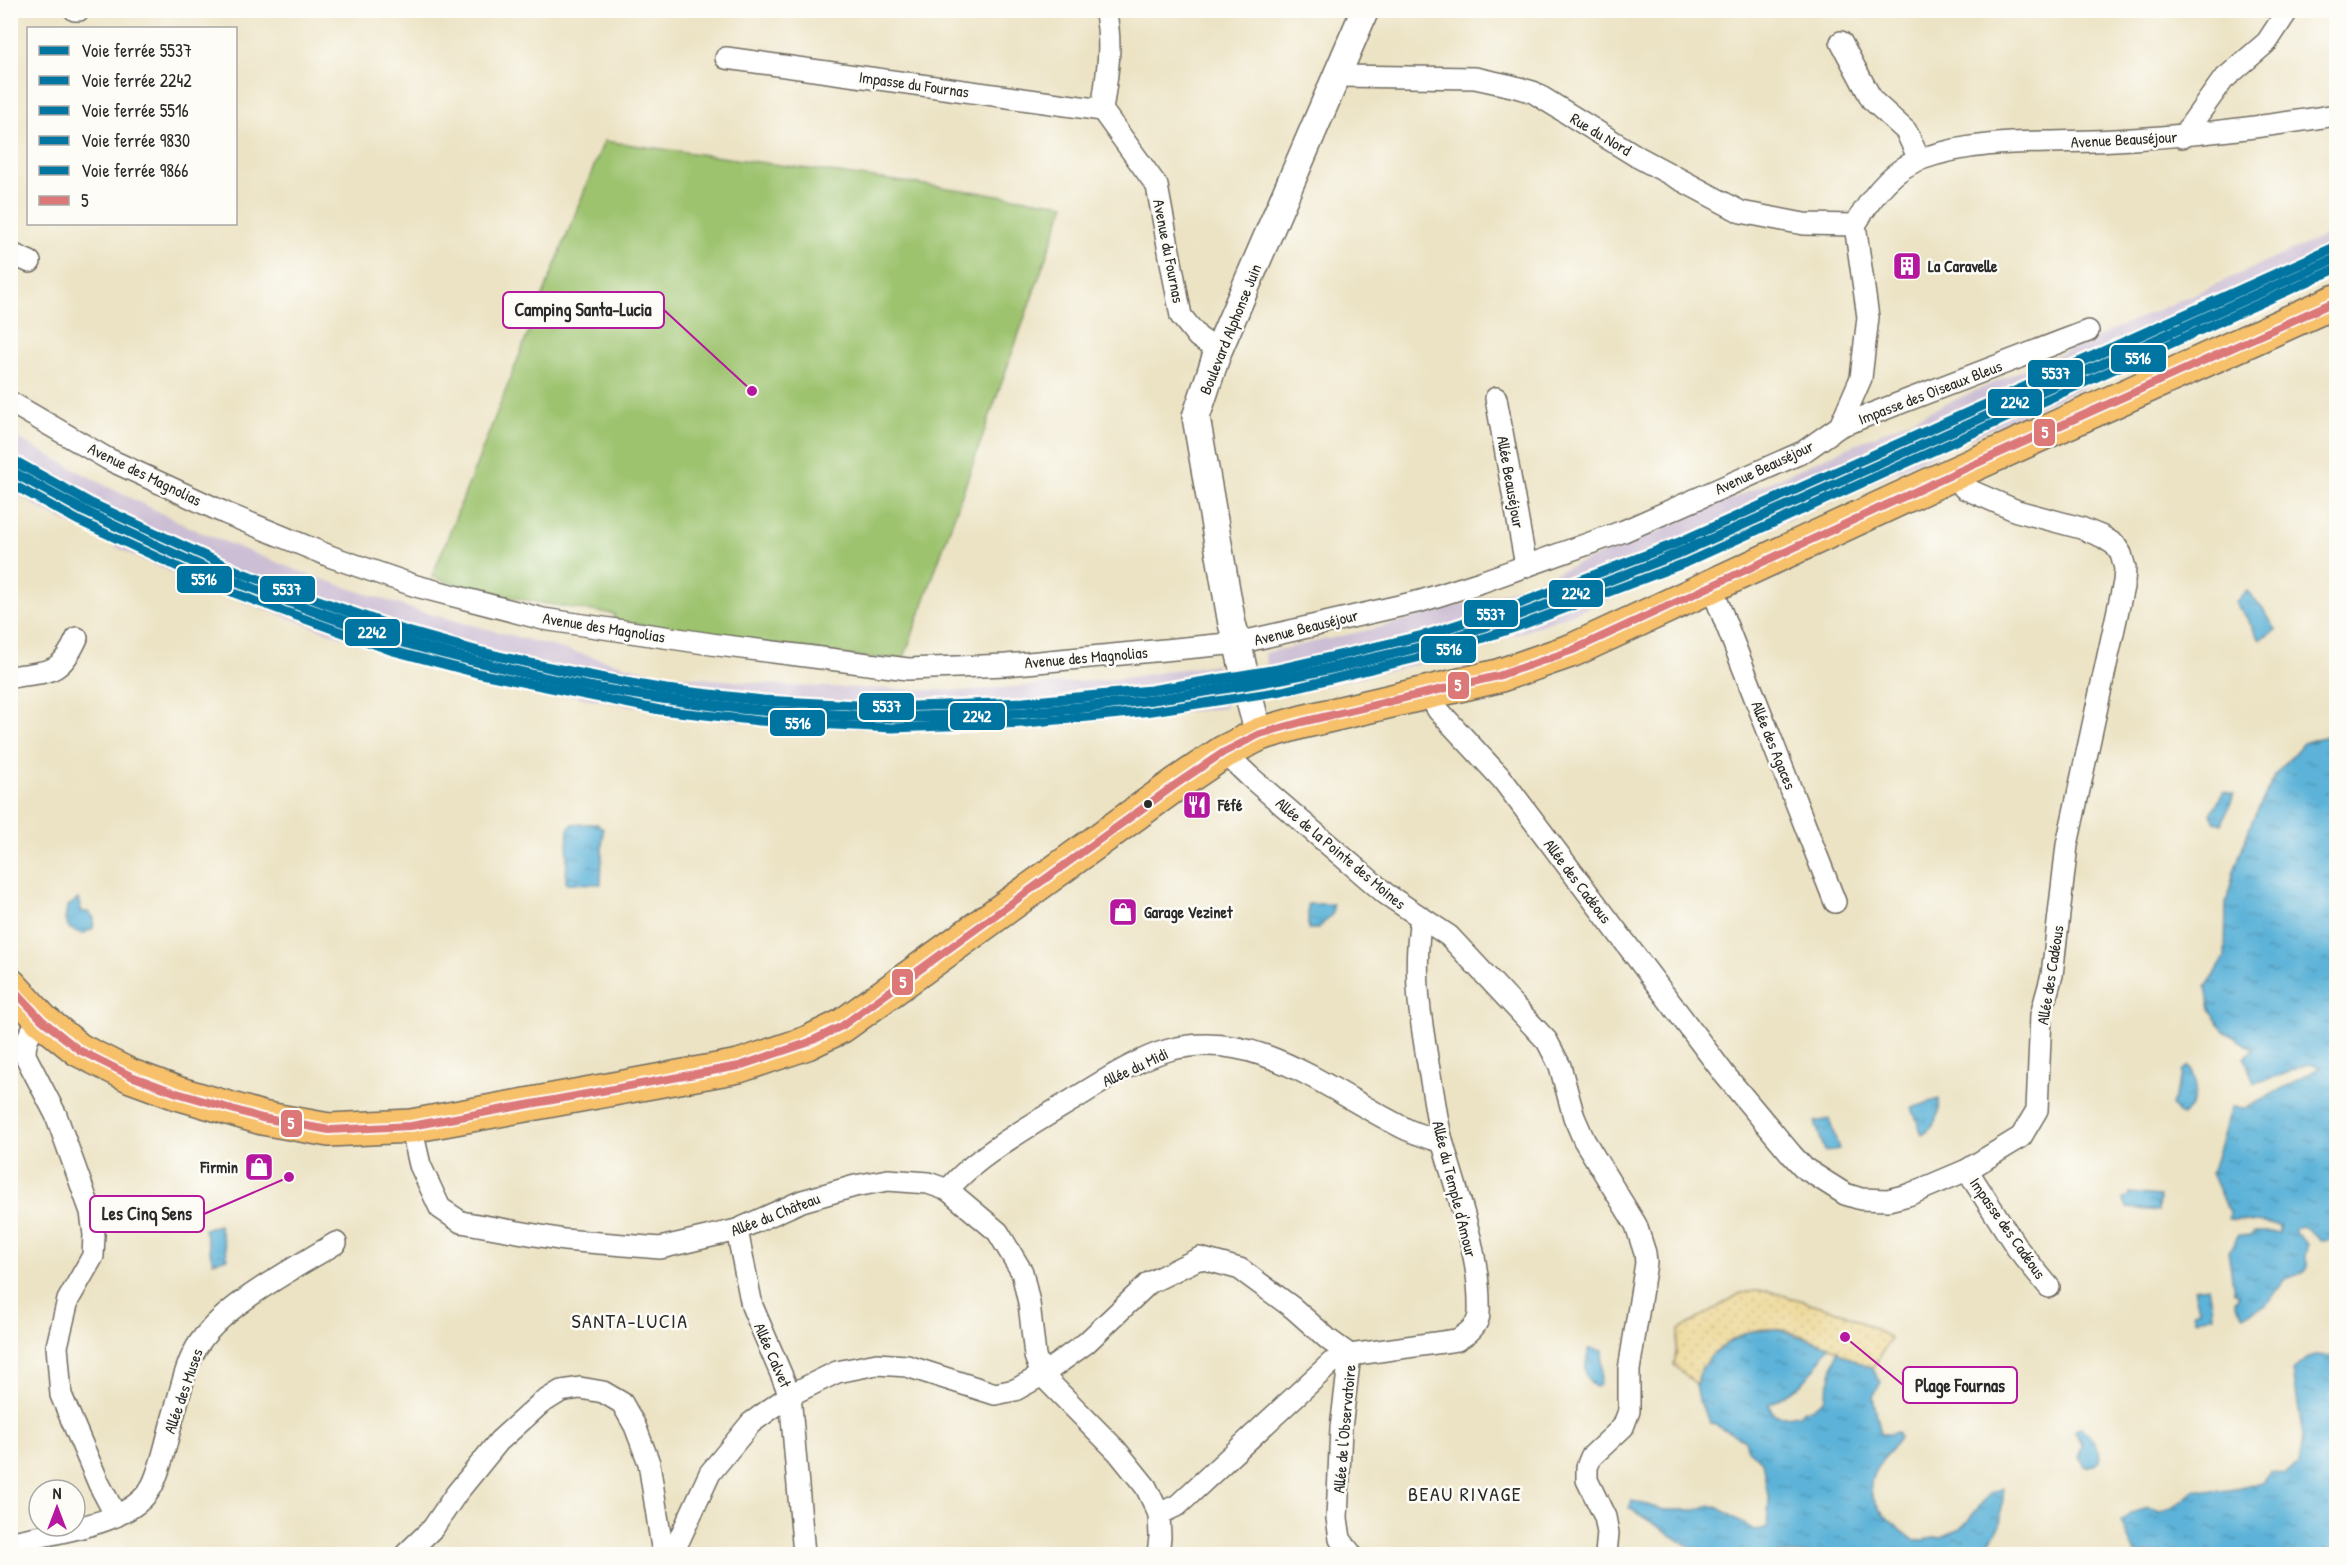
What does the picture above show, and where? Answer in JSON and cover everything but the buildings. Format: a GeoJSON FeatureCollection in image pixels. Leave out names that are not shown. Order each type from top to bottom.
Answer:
{"type":"FeatureCollection","features":[{"type":"Feature","properties":{"kind":"main road"},"geometry":{"type":"LineString","coordinates":[[10,985],[42,1020],[79,1050],[131,1076],[177,1093],[262,1118],[329,1130],[411,1126],[739,1066],[807,1043],[842,1026],[1175,784],[1224,752],[1256,723],[1302,722],[1498,676],[1574,650],[1712,588],[1953,474],[2337,301]]}},
{"type":"Feature","properties":{"kind":"street"},"geometry":{"type":"LineString","coordinates":[[75,10],[80,10]]}},
{"type":"Feature","properties":{"kind":"street"},"geometry":{"type":"LineString","coordinates":[[1102,110],[1110,56],[1109,26],[1105,10]]}},
{"type":"Feature","properties":{"kind":"street","name":"Boulevard Alphonse Juin"},"geometry":{"type":"LineString","coordinates":[[1256,723],[1232,624],[1196,417],[1218,351],[1339,76],[1365,10]]}},
{"type":"Feature","properties":{"kind":"street"},"geometry":{"type":"LineString","coordinates":[[2182,137],[2223,80],[2267,42],[2288,10]]}},
{"type":"Feature","properties":{"kind":"street"},"geometry":{"type":"LineString","coordinates":[[1840,42],[1872,100],[1906,131],[1919,159]]}},
{"type":"Feature","properties":{"kind":"street","name":"Impasse du Fournas"},"geometry":{"type":"LineString","coordinates":[[726,58],[1102,110]]}},
{"type":"Feature","properties":{"kind":"street","name":"Rue du Nord"},"geometry":{"type":"LineString","coordinates":[[1339,76],[1474,78],[1533,92],[1638,157],[1741,212],[1803,224],[1855,225]]}},
{"type":"Feature","properties":{"kind":"street","name":"Avenue du Fournas"},"geometry":{"type":"LineString","coordinates":[[1102,110],[1157,186],[1181,316],[1198,337],[1218,351]]}},
{"type":"Feature","properties":{"kind":"street","name":"Avenue Beauséjour"},"geometry":{"type":"LineString","coordinates":[[1855,225],[1876,194],[1898,172],[1919,159],[1958,149],[1991,144],[2182,137],[2337,115]]}},
{"type":"Feature","properties":{"kind":"street"},"geometry":{"type":"LineString","coordinates":[[1840,426],[1861,378],[1868,316],[1855,225]]}},
{"type":"Feature","properties":{"kind":"street"},"geometry":{"type":"LineString","coordinates":[[10,254],[30,262]]}},
{"type":"Feature","properties":{"kind":"street","name":"Impasse des Oiseaux Bleus"},"geometry":{"type":"LineString","coordinates":[[1840,426],[2088,331]]}},
{"type":"Feature","properties":{"kind":"street","name":"Allée Beauséjour"},"geometry":{"type":"LineString","coordinates":[[1496,398],[1526,566]]}},
{"type":"Feature","properties":{"kind":"street","name":"Avenue des Magnolias"},"geometry":{"type":"LineString","coordinates":[[10,402],[108,459],[225,513],[332,557],[416,586],[543,619],[718,645],[908,669],[1006,665],[1239,648]]}},
{"type":"Feature","properties":{"kind":"street","name":"Avenue Beauséjour"},"geometry":{"type":"LineString","coordinates":[[1239,648],[1421,600],[1624,531],[1803,452],[1840,426]]}},
{"type":"Feature","properties":{"kind":"street","name":"Allée des Cadéous"},"geometry":{"type":"LineString","coordinates":[[1427,692],[1438,710],[1502,779],[1725,1075],[1804,1168],[1845,1194],[1861,1199],[1888,1200],[1923,1190],[1967,1170],[2021,1137],[2037,1110],[2042,1015],[2052,975],[2067,845],[2124,582],[2125,568],[2121,554],[2115,545],[2103,537],[2081,528],[2017,511],[1964,488],[1953,474]]}},
{"type":"Feature","properties":{"kind":"street","name":"Allée des Agaces"},"geometry":{"type":"LineString","coordinates":[[1712,588],[1835,902]]}},
{"type":"Feature","properties":{"kind":"street"},"geometry":{"type":"LineString","coordinates":[[10,677],[52,670],[68,658],[77,638]]}},
{"type":"Feature","properties":{"kind":"street","name":"Allée de la Pointe des Moines"},"geometry":{"type":"LineString","coordinates":[[1224,752],[1249,777],[1386,894],[1449,936],[1547,1041],[1560,1066],[1574,1117],[1584,1140],[1632,1217],[1641,1239],[1646,1263],[1629,1370],[1629,1412],[1623,1427],[1591,1457],[1587,1467],[1587,1480],[1605,1517],[1608,1533],[1606,1554]]}},
{"type":"Feature","properties":{"kind":"street","name":"Allée du Temple d'Amour"},"geometry":{"type":"LineString","coordinates":[[1159,1514],[1178,1505],[1331,1363],[1350,1354],[1457,1340],[1471,1331],[1479,1316],[1476,1276],[1460,1195],[1442,1142],[1418,1004],[1416,948],[1421,918]]}},
{"type":"Feature","properties":{"kind":"street"},"geometry":{"type":"LineString","coordinates":[[10,1543],[91,1526],[116,1516],[99,1484],[61,1395],[57,1346],[68,1300],[93,1256],[93,1235],[91,1212],[64,1132],[25,1055],[25,1042],[30,1031],[42,1020]]}},
{"type":"Feature","properties":{"kind":"street","name":"Allée du Midi"},"geometry":{"type":"LineString","coordinates":[[948,1190],[959,1176],[1016,1136],[1109,1077],[1166,1051],[1194,1044],[1236,1047],[1280,1060],[1409,1130],[1442,1142]]}},
{"type":"Feature","properties":{"kind":"street","name":"Allée du Château"},"geometry":{"type":"LineString","coordinates":[[411,1126],[420,1166],[440,1208],[461,1222],[564,1240],[660,1248],[737,1230],[802,1201],[855,1186],[888,1180],[928,1183],[948,1190],[998,1232],[1022,1272],[1029,1304],[1035,1356],[1042,1375],[1117,1451],[1146,1488],[1159,1514]]}},
{"type":"Feature","properties":{"kind":"street","name":"Impasse des Cadéous"},"geometry":{"type":"LineString","coordinates":[[1967,1170],[2017,1248],[2049,1287]]}},
{"type":"Feature","properties":{"kind":"street","name":"Allée Calvet"},"geometry":{"type":"LineString","coordinates":[[737,1230],[752,1306],[790,1395],[804,1554]]}},
{"type":"Feature","properties":{"kind":"street","name":"Allée des Muses"},"geometry":{"type":"LineString","coordinates":[[116,1516],[137,1503],[153,1485],[186,1372],[200,1342],[240,1304],[336,1243]]}},
{"type":"Feature","properties":{"kind":"street","name":"Allée de l'Observatoire"},"geometry":{"type":"LineString","coordinates":[[1042,1375],[1086,1343],[1149,1283],[1200,1258],[1240,1269],[1350,1354],[1341,1428],[1337,1518],[1340,1539],[1351,1554]]}},
{"type":"Feature","properties":{"kind":"street"},"geometry":{"type":"LineString","coordinates":[[664,1554],[679,1540],[710,1473],[751,1423],[790,1395],[837,1372],[877,1364],[908,1366],[994,1394],[1015,1390],[1042,1375]]}},
{"type":"Feature","properties":{"kind":"street"},"geometry":{"type":"LineString","coordinates":[[406,1554],[433,1528],[456,1494],[499,1441],[540,1404],[561,1391],[580,1388],[603,1392],[622,1403],[635,1426],[649,1463],[664,1554]]}},
{"type":"Feature","properties":{"kind":"street"},"geometry":{"type":"LineString","coordinates":[[1158,1554],[1159,1514]]}},
{"type":"Feature","properties":{"kind":"shaded area"},"geometry":{"type":"Polygon","coordinates":[[[2336,231],[2336,274],[1621,595],[1524,632],[1425,663],[1273,697],[1264,653],[1373,629],[1509,591],[1648,536],[2336,231]]]}},
{"type":"Feature","properties":{"kind":"shaded area"},"geometry":{"type":"Polygon","coordinates":[[[10,434],[102,484],[200,532],[307,574],[415,610],[658,674],[791,686],[965,691],[1125,678],[1216,664],[1225,708],[1126,718],[980,728],[843,728],[712,719],[590,699],[473,675],[359,643],[249,604],[142,560],[41,509],[11,490],[10,434]]]}},
{"type":"Feature","properties":{"kind":"sand"},"geometry":{"type":"Polygon","coordinates":[[[1769,1291],[1844,1313],[1891,1338],[1872,1369],[1843,1355],[1838,1350],[1808,1338],[1791,1332],[1762,1329],[1727,1343],[1708,1361],[1696,1384],[1674,1365],[1679,1330],[1741,1293],[1769,1291]]]}},
{"type":"Feature","properties":{"kind":"green space"},"geometry":{"type":"Polygon","coordinates":[[[604,141],[1065,204],[904,658],[867,658],[613,621],[615,614],[523,600],[432,577],[604,141]]]}},
{"type":"Feature","properties":{"kind":"water"},"geometry":{"type":"Polygon","coordinates":[[[2247,591],[2262,607],[2276,630],[2260,640],[2235,603],[2247,591]]]}},
{"type":"Feature","properties":{"kind":"water"},"geometry":{"type":"Polygon","coordinates":[[[2336,733],[2336,1234],[2332,1240],[2321,1241],[2307,1228],[2301,1226],[2295,1229],[2295,1233],[2308,1244],[2305,1256],[2308,1266],[2304,1272],[2284,1280],[2265,1306],[2243,1315],[2235,1304],[2238,1293],[2234,1292],[2228,1251],[2233,1247],[2238,1235],[2251,1236],[2253,1232],[2279,1232],[2279,1225],[2229,1219],[2230,1211],[2211,1173],[2232,1107],[2247,1108],[2321,1067],[2308,1064],[2254,1083],[2245,1058],[2253,1049],[2224,1031],[2210,1010],[2206,987],[2225,958],[2226,903],[2234,871],[2252,821],[2276,774],[2303,743],[2336,733]]]}},
{"type":"Feature","properties":{"kind":"water"},"geometry":{"type":"Polygon","coordinates":[[[2224,791],[2234,795],[2222,824],[2214,821],[2211,814],[2224,791]]]}},
{"type":"Feature","properties":{"kind":"water"},"geometry":{"type":"Polygon","coordinates":[[[573,824],[598,824],[603,829],[601,884],[566,883],[568,829],[573,824]]]}},
{"type":"Feature","properties":{"kind":"water"},"geometry":{"type":"Polygon","coordinates":[[[78,899],[82,912],[88,912],[94,918],[93,928],[83,934],[70,929],[65,920],[67,907],[78,899]]]}},
{"type":"Feature","properties":{"kind":"water"},"geometry":{"type":"Polygon","coordinates":[[[1308,904],[1333,904],[1333,913],[1318,929],[1308,929],[1308,904]]]}},
{"type":"Feature","properties":{"kind":"water"},"geometry":{"type":"Polygon","coordinates":[[[2189,1066],[2194,1078],[2195,1093],[2190,1107],[2181,1116],[2171,1105],[2182,1071],[2189,1066]]]}},
{"type":"Feature","properties":{"kind":"water"},"geometry":{"type":"Polygon","coordinates":[[[1939,1099],[1937,1120],[1922,1135],[1912,1108],[1939,1099]]]}},
{"type":"Feature","properties":{"kind":"water"},"geometry":{"type":"Polygon","coordinates":[[[1829,1119],[1839,1149],[1825,1152],[1815,1122],[1829,1119]]]}},
{"type":"Feature","properties":{"kind":"water"},"geometry":{"type":"Polygon","coordinates":[[[2129,1193],[2159,1196],[2158,1211],[2127,1208],[2123,1199],[2129,1196],[2129,1193]]]}},
{"type":"Feature","properties":{"kind":"water"},"geometry":{"type":"Polygon","coordinates":[[[219,1225],[228,1258],[213,1262],[204,1229],[219,1225]]]}},
{"type":"Feature","properties":{"kind":"water"},"geometry":{"type":"Polygon","coordinates":[[[2208,1287],[2213,1315],[2195,1319],[2193,1312],[2199,1310],[2194,1289],[2208,1287]]]}},
{"type":"Feature","properties":{"kind":"water"},"geometry":{"type":"Polygon","coordinates":[[[1775,1329],[1829,1346],[1805,1381],[1769,1404],[1773,1414],[1799,1415],[1824,1400],[1838,1350],[1843,1355],[1872,1369],[1881,1382],[1873,1397],[1881,1434],[1897,1432],[1900,1438],[1874,1473],[1871,1484],[1872,1494],[1890,1521],[1915,1541],[1941,1537],[1961,1529],[1990,1493],[2004,1488],[2000,1525],[1981,1554],[1707,1554],[1685,1544],[1629,1508],[1632,1501],[1665,1510],[1696,1510],[1709,1505],[1719,1508],[1754,1530],[1767,1528],[1769,1502],[1762,1461],[1748,1450],[1745,1440],[1711,1423],[1699,1401],[1696,1384],[1701,1370],[1711,1356],[1728,1343],[1747,1332],[1775,1329]]]}},
{"type":"Feature","properties":{"kind":"water"},"geometry":{"type":"Polygon","coordinates":[[[1589,1349],[1603,1351],[1601,1379],[1599,1386],[1596,1387],[1591,1384],[1586,1375],[1589,1349]]]}},
{"type":"Feature","properties":{"kind":"water"},"geometry":{"type":"Polygon","coordinates":[[[2320,1354],[2336,1357],[2336,1554],[2135,1554],[2121,1522],[2131,1513],[2149,1508],[2160,1512],[2174,1507],[2196,1489],[2222,1491],[2237,1489],[2262,1482],[2270,1471],[2284,1474],[2299,1466],[2303,1437],[2293,1371],[2309,1357],[2320,1354]]]}},
{"type":"Feature","properties":{"kind":"water"},"geometry":{"type":"Polygon","coordinates":[[[2081,1427],[2099,1451],[2099,1461],[2095,1465],[2086,1467],[2079,1457],[2081,1444],[2075,1431],[2081,1427]]]}},
{"type":"Feature","properties":{"kind":"rail line","name":"9866"},"geometry":{"type":"LineString","coordinates":[[15,462],[88,502],[242,573],[400,631],[481,653],[664,690],[762,701],[892,707],[1023,703],[1149,691],[1278,671],[1431,633],[1508,608],[1677,543],[2332,248]]}},
{"type":"Feature","properties":{"kind":"rail line","name":"5537"},"geometry":{"type":"LineString","coordinates":[[10,458],[89,502],[244,574],[404,630],[482,652],[571,673],[666,689],[763,700],[892,707],[1024,702],[1151,690],[1278,669],[1431,634],[1508,608],[1677,543],[2336,248]]}},
{"type":"Feature","properties":{"kind":"rail line","name":"2242"},"geometry":{"type":"LineString","coordinates":[[10,471],[150,543],[295,605],[394,640],[483,664],[625,693],[714,706],[803,715],[930,718],[1046,712],[1161,699],[1290,678],[1381,658],[1496,623],[1606,582],[1714,537],[2336,258]]}},
{"type":"Feature","properties":{"kind":"rail line","name":"9830"},"geometry":{"type":"LineString","coordinates":[[10,470],[85,512],[240,584],[401,640],[480,662],[569,683],[665,699],[762,710],[892,717],[1025,712],[1153,700],[1280,679],[1433,644],[1511,618],[1681,553],[2336,259]]}},
{"type":"Feature","properties":{"kind":"rail line","name":"5516"},"geometry":{"type":"LineString","coordinates":[[10,483],[79,521],[234,593],[393,651],[477,673],[660,710],[760,721],[892,728],[1025,723],[1152,711],[1282,691],[1437,653],[1514,628],[1685,563],[2336,269]]}},
{"type":"Feature","properties":{"kind":"transit line","name":"5"},"geometry":{"type":"LineString","coordinates":[[10,986],[42,1020],[79,1050],[131,1076],[177,1093],[262,1118],[329,1130],[411,1126],[739,1066],[807,1043],[842,1026],[1175,785],[1224,752],[1260,734],[1498,676],[1573,650],[1953,474],[2336,301]]}},
{"type":"Feature","properties":{"kind":"place","name":"La Caravelle"},"geometry":{"type":"Point","coordinates":[1907,266]}},
{"type":"Feature","properties":{"kind":"place","name":"Camping Santa-Lucia"},"geometry":{"type":"Point","coordinates":[752,391]}},
{"type":"Feature","properties":{"kind":"place","name":"Féfé"},"geometry":{"type":"Point","coordinates":[1197,805]}},
{"type":"Feature","properties":{"kind":"place","name":"Garage Vezinet"},"geometry":{"type":"Point","coordinates":[1123,912]}},
{"type":"Feature","properties":{"kind":"place","name":"Firmin"},"geometry":{"type":"Point","coordinates":[259,1167]}},
{"type":"Feature","properties":{"kind":"place","name":"Les Cinq Sens"},"geometry":{"type":"Point","coordinates":[289,1177]}},
{"type":"Feature","properties":{"kind":"place","name":"Plage Fournas"},"geometry":{"type":"Point","coordinates":[1845,1337]}},
{"type":"Feature","properties":{"kind":"district","name":"SANTA-LUCIA"},"geometry":{"type":"Point","coordinates":[630,1321]}},
{"type":"Feature","properties":{"kind":"district","name":"BEAU RIVAGE"},"geometry":{"type":"Point","coordinates":[1465,1494]}}]}
